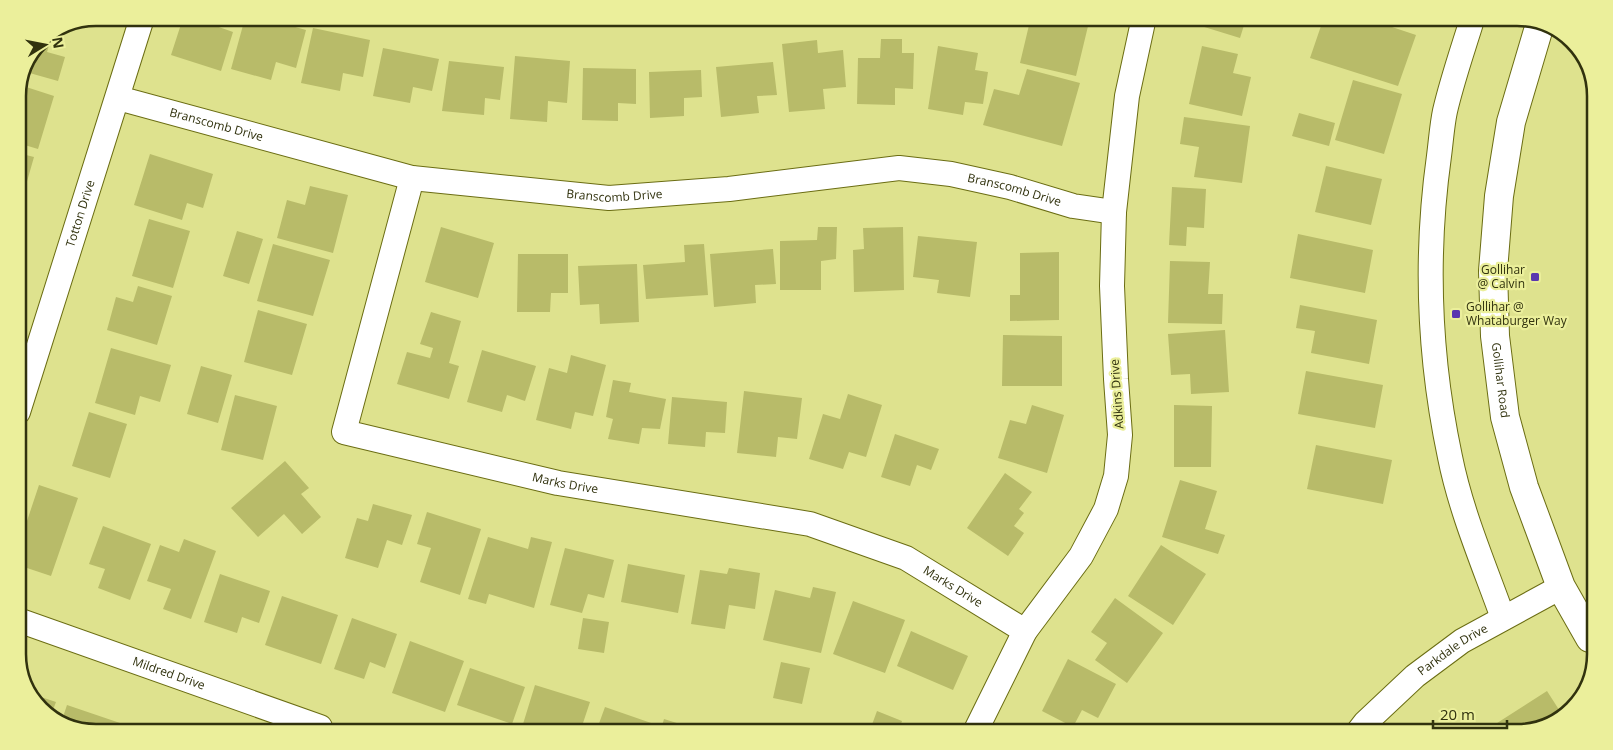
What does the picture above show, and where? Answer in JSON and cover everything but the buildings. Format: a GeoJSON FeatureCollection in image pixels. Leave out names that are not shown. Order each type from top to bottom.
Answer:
{"type":"FeatureCollection","features":[{"type":"Feature","properties":{"kind":"main road","name":"Gollihar Road"},"geometry":{"type":"LineString","coordinates":[[1536,30],[1511,122],[1499,196],[1493,271],[1495,336],[1505,417],[1524,487],[1561,587],[1587,633]]}},
{"type":"Feature","properties":{"kind":"street","name":"Totton Drive"},"geometry":{"type":"LineString","coordinates":[[26,387],[140,26]]}},
{"type":"Feature","properties":{"kind":"street","name":"Adkins Drive"},"geometry":{"type":"LineString","coordinates":[[979,724],[1025,632],[1081,556],[1106,509],[1116,476],[1120,435],[1112,286],[1114,212],[1127,96],[1142,26]]}},
{"type":"Feature","properties":{"kind":"street"},"geometry":{"type":"LineString","coordinates":[[1470,26],[1446,110],[1435,183],[1430,252],[1430,306],[1435,362],[1450,458],[1466,517],[1503,618]]}},
{"type":"Feature","properties":{"kind":"street","name":"Branscomb Drive"},"geometry":{"type":"LineString","coordinates":[[118,98],[412,178],[609,198],[729,189],[899,168],[951,174],[1010,187],[1073,206],[1114,212]]}},
{"type":"Feature","properties":{"kind":"street","name":"Marks Drive"},"geometry":{"type":"LineString","coordinates":[[412,178],[344,432],[558,484],[810,524],[906,558],[1025,632]]}},
{"type":"Feature","properties":{"kind":"street","name":"Parkdale Drive"},"geometry":{"type":"LineString","coordinates":[[1364,724],[1415,676],[1462,641],[1561,587]]}},
{"type":"Feature","properties":{"kind":"street","name":"Mildred Drive"},"geometry":{"type":"LineString","coordinates":[[26,623],[309,724]]}},
{"type":"Feature","properties":{"kind":"place","name":"Gollihar @ Calvin"},"geometry":{"type":"Point","coordinates":[1535,277]}},
{"type":"Feature","properties":{"kind":"place","name":"Gollihar @ Whataburger Way"},"geometry":{"type":"Point","coordinates":[1456,314]}}]}
